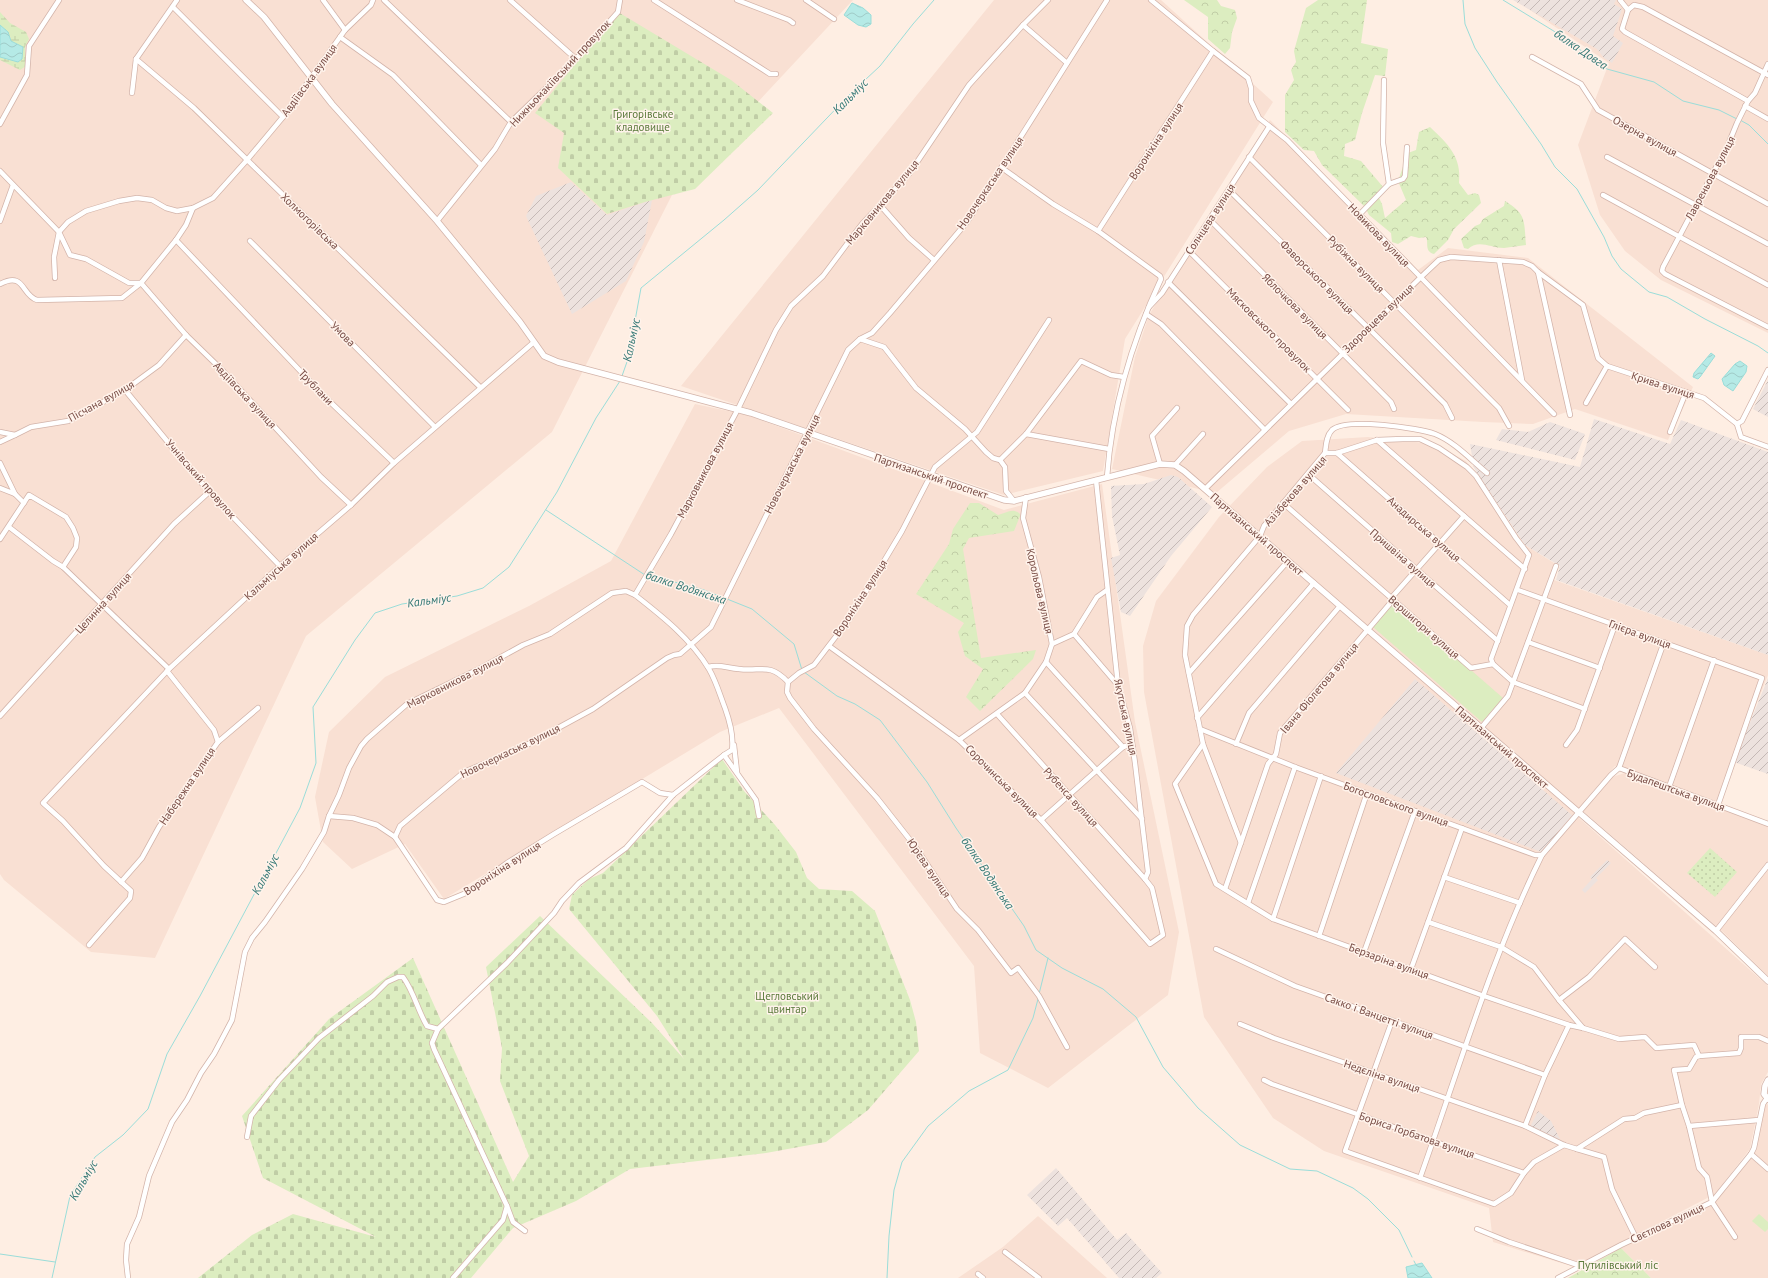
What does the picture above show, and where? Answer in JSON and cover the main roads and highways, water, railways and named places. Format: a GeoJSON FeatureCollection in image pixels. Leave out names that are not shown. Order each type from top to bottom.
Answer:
{"type":"FeatureCollection","features":[{"type":"Feature","properties":{"kind":"water"},"geometry":{"type":"Polygon","coordinates":[[[852,3],[863,8],[871,15],[871,24],[866,27],[858,25],[844,15],[852,3]]]}},
{"type":"Feature","properties":{"kind":"water"},"geometry":{"type":"Polygon","coordinates":[[[0,25],[8,32],[11,41],[23,47],[22,59],[18,62],[0,57],[0,25]]]}},
{"type":"Feature","properties":{"kind":"water"},"geometry":{"type":"Polygon","coordinates":[[[1711,353],[1715,356],[1700,377],[1698,379],[1693,377],[1694,373],[1711,353]]]}},
{"type":"Feature","properties":{"kind":"water"},"geometry":{"type":"Polygon","coordinates":[[[1740,361],[1747,366],[1746,372],[1733,391],[1724,385],[1722,379],[1735,364],[1740,361]]]}},
{"type":"Feature","properties":{"kind":"water"},"geometry":{"type":"Polygon","coordinates":[[[1422,1263],[1432,1278],[1408,1278],[1406,1267],[1422,1263]]]}},
{"type":"Feature","properties":{"kind":"waterway","name":"Кальміус"},"geometry":{"type":"LineString","coordinates":[[622,376],[628,359],[641,288],[758,190],[850,94],[880,66],[934,0]]}},
{"type":"Feature","properties":{"kind":"waterway"},"geometry":{"type":"LineString","coordinates":[[1463,0],[1465,24],[1475,48],[1541,144],[1555,167],[1577,189],[1604,237],[1612,256],[1621,269],[1649,292],[1667,297],[1705,319],[1758,346],[1768,353]]}},
{"type":"Feature","properties":{"kind":"waterway","name":"балка Довга"},"geometry":{"type":"LineString","coordinates":[[1503,0],[1570,41],[1592,60],[1607,69],[1654,82],[1683,101],[1719,110],[1737,119]]}},
{"type":"Feature","properties":{"kind":"waterway","name":"балка Довга"},"geometry":{"type":"LineString","coordinates":[[1740,120],[1749,125],[1768,144]]}},
{"type":"Feature","properties":{"kind":"waterway","name":"Кальміус"},"geometry":{"type":"LineString","coordinates":[[52,1278],[70,1196],[95,1157],[123,1135],[148,1109],[167,1054],[200,996],[300,808],[316,763],[313,707],[355,640],[375,613],[402,604],[457,596],[483,588],[509,567],[557,492],[596,418],[620,381]]}},
{"type":"Feature","properties":{"kind":"waterway","name":"балка Водянська"},"geometry":{"type":"LineString","coordinates":[[546,510],[645,575]]}},
{"type":"Feature","properties":{"kind":"waterway","name":"балка Водянська"},"geometry":{"type":"LineString","coordinates":[[649,575],[704,590],[724,598]]}},
{"type":"Feature","properties":{"kind":"waterway","name":"балка Водянська"},"geometry":{"type":"LineString","coordinates":[[727,599],[752,609],[794,644],[802,670]]}},
{"type":"Feature","properties":{"kind":"waterway","name":"балка Водянська"},"geometry":{"type":"LineString","coordinates":[[804,672],[837,696],[855,704],[880,720],[927,782],[956,828],[1024,926],[1036,950],[1062,968],[1103,989],[1136,1017],[1163,1067],[1198,1108],[1240,1145],[1290,1169],[1317,1171],[1353,1188],[1368,1199],[1399,1230],[1412,1257]]}},
{"type":"Feature","properties":{"kind":"waterway"},"geometry":{"type":"LineString","coordinates":[[1039,994],[1048,958]]}},
{"type":"Feature","properties":{"kind":"waterway"},"geometry":{"type":"LineString","coordinates":[[887,1278],[889,1236],[894,1190],[902,1162],[928,1126],[969,1091],[1008,1070],[1033,1018],[1038,999]]}},
{"type":"Feature","properties":{"kind":"waterway"},"geometry":{"type":"LineString","coordinates":[[0,1254],[55,1262]]}},
{"type":"Feature","properties":{"kind":"waterway","name":"балка Водянська"},"geometry":{"type":"LineString","coordinates":[[1414,1261],[1416,1265]]}},
{"type":"Feature","properties":{"kind":"park label","name":"Григорівське кладовище"},"geometry":{"type":"Point","coordinates":[643,120]}},
{"type":"Feature","properties":{"kind":"park label","name":"Щегловський цвинтар"},"geometry":{"type":"Point","coordinates":[787,1002]}},
{"type":"Feature","properties":{"kind":"park label","name":"Путилівський ліс"},"geometry":{"type":"Point","coordinates":[1618,1265]}}]}
